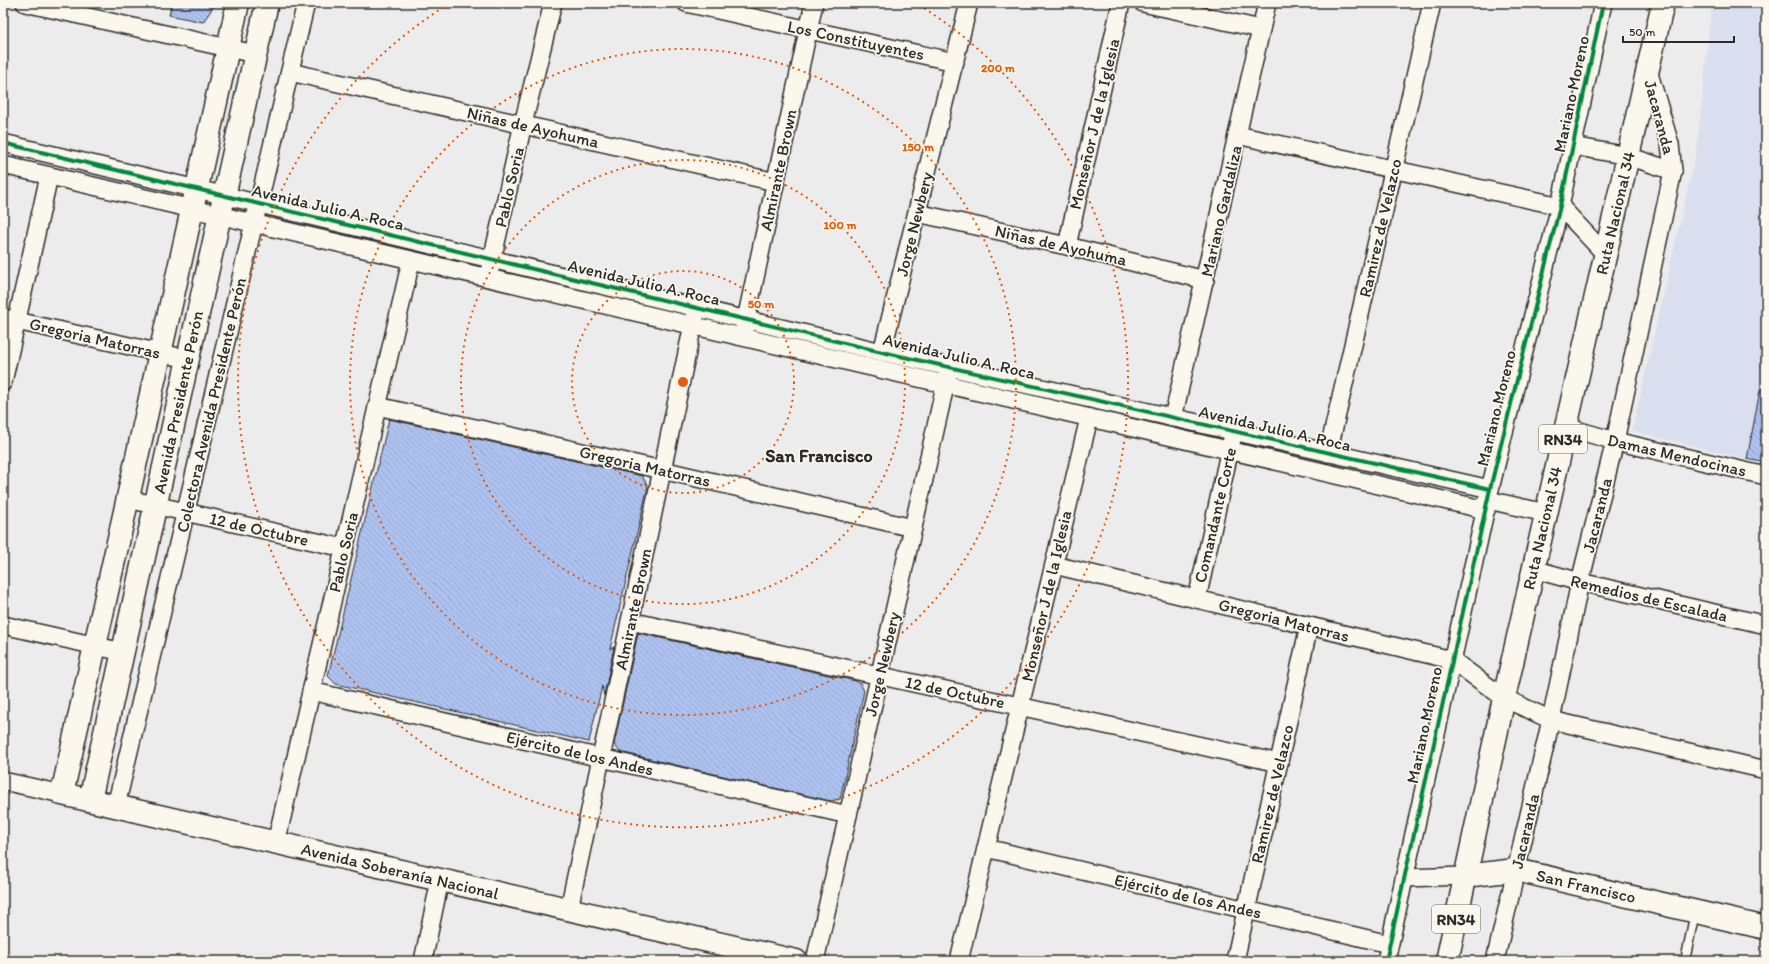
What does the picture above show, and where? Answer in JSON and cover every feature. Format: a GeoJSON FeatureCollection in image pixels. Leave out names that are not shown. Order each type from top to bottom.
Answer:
{"type":"FeatureCollection","features":[{"type":"Feature","properties":{"kind":"main road","name":"Avenida Presidente Perón"},"geometry":{"type":"LineString","coordinates":[[62,794],[238,3]]}},
{"type":"Feature","properties":{"kind":"main road","name":"Avenida Presidente Perón"},"geometry":{"type":"LineString","coordinates":[[90,800],[267,3]]}},
{"type":"Feature","properties":{"kind":"main road","name":"Ruta Nacional 34"},"geometry":{"type":"LineString","coordinates":[[1447,961],[1533,569],[1663,3]]}},
{"type":"Feature","properties":{"kind":"main road","name":"Avenida Soberanía Nacional"},"geometry":{"type":"LineString","coordinates":[[62,794],[796,961]]}},
{"type":"Feature","properties":{"kind":"main road","name":"San Francisco"},"geometry":{"type":"LineString","coordinates":[[1465,876],[1516,870],[1766,928]]}},
{"type":"Feature","properties":{"kind":"street"},"geometry":{"type":"LineString","coordinates":[[25,3],[92,10],[228,48],[255,54]]}},
{"type":"Feature","properties":{"kind":"street","name":"Colectora Avenida Presidente Perón"},"geometry":{"type":"LineString","coordinates":[[116,806],[306,3]]}},
{"type":"Feature","properties":{"kind":"street","name":"Pablo Soria"},"geometry":{"type":"LineString","coordinates":[[488,279],[523,124],[553,3]]}},
{"type":"Feature","properties":{"kind":"street","name":"Los Constituyentes"},"geometry":{"type":"LineString","coordinates":[[686,3],[955,62]]}},
{"type":"Feature","properties":{"kind":"street","name":"Almirante Brown"},"geometry":{"type":"LineString","coordinates":[[742,338],[814,3]]}},
{"type":"Feature","properties":{"kind":"street","name":"Jorge Newbery"},"geometry":{"type":"LineString","coordinates":[[882,352],[969,3]]}},
{"type":"Feature","properties":{"kind":"street","name":"Monseñor J de la Iglesia"},"geometry":{"type":"LineString","coordinates":[[1067,246],[1121,3]]}},
{"type":"Feature","properties":{"kind":"street"},"geometry":{"type":"LineString","coordinates":[[1143,3],[1261,29]]}},
{"type":"Feature","properties":{"kind":"street","name":"Mariano Gardaliza"},"geometry":{"type":"LineString","coordinates":[[1173,418],[1267,3]]}},
{"type":"Feature","properties":{"kind":"street","name":"Ramirez de Velazco"},"geometry":{"type":"LineString","coordinates":[[1328,453],[1432,3]]}},
{"type":"Feature","properties":{"kind":"street","name":"Mariano Moreno"},"geometry":{"type":"LineString","coordinates":[[1386,961],[1488,500],[1560,206],[1603,3]]}},
{"type":"Feature","properties":{"kind":"street","name":"Jacaranda"},"geometry":{"type":"LineString","coordinates":[[1495,961],[1551,720],[1580,582],[1615,441],[1673,172],[1670,144],[1648,70]]}},
{"type":"Feature","properties":{"kind":"street","name":"Niñas de Ayohuma"},"geometry":{"type":"LineString","coordinates":[[290,72],[776,182]]}},
{"type":"Feature","properties":{"kind":"street"},"geometry":{"type":"LineString","coordinates":[[1237,136],[1560,206],[1605,254]]}},
{"type":"Feature","properties":{"kind":"street","name":"Avenida Julio A. Roca"},"geometry":{"type":"LineString","coordinates":[[3,143],[222,206],[254,224],[1230,451],[1488,500]]}},
{"type":"Feature","properties":{"kind":"street"},"geometry":{"type":"LineString","coordinates":[[1573,146],[1628,156],[1673,172]]}},
{"type":"Feature","properties":{"kind":"street","name":"Avenida Julio A. Roca"},"geometry":{"type":"LineString","coordinates":[[3,165],[49,176],[194,199]]}},
{"type":"Feature","properties":{"kind":"street"},"geometry":{"type":"LineString","coordinates":[[3,382],[10,319],[49,176]]}},
{"type":"Feature","properties":{"kind":"street","name":"Avenida Julio A. Roca"},"geometry":{"type":"LineString","coordinates":[[222,206],[258,204],[882,352],[1328,453],[1488,500]]}},
{"type":"Feature","properties":{"kind":"street","name":"Niñas de Ayohuma"},"geometry":{"type":"LineString","coordinates":[[917,213],[1067,246],[1205,280]]}},
{"type":"Feature","properties":{"kind":"street","name":"Pablo Soria"},"geometry":{"type":"LineString","coordinates":[[276,843],[411,261]]}},
{"type":"Feature","properties":{"kind":"street","name":"Almirante Brown"},"geometry":{"type":"LineString","coordinates":[[569,909],[697,308]]}},
{"type":"Feature","properties":{"kind":"street","name":"Gregoria Matorras"},"geometry":{"type":"LineString","coordinates":[[10,319],[188,359]]}},
{"type":"Feature","properties":{"kind":"street","name":"Jorge Newbery"},"geometry":{"type":"LineString","coordinates":[[815,961],[949,367]]}},
{"type":"Feature","properties":{"kind":"street","name":"Gregoria Matorras"},"geometry":{"type":"LineString","coordinates":[[377,406],[913,528]]}},
{"type":"Feature","properties":{"kind":"street","name":"Monseñor J de la Iglesia"},"geometry":{"type":"LineString","coordinates":[[959,961],[1089,418]]}},
{"type":"Feature","properties":{"kind":"street","name":"Damas Mendocinas"},"geometry":{"type":"LineString","coordinates":[[1566,426],[1615,441],[1766,476]]}},
{"type":"Feature","properties":{"kind":"street","name":"Comandante Corte"},"geometry":{"type":"LineString","coordinates":[[1197,599],[1234,432]]}},
{"type":"Feature","properties":{"kind":"street","name":"12 de Octubre"},"geometry":{"type":"LineString","coordinates":[[128,499],[344,548]]}},
{"type":"Feature","properties":{"kind":"street"},"geometry":{"type":"LineString","coordinates":[[1488,500],[1546,513]]}},
{"type":"Feature","properties":{"kind":"street","name":"Gregoria Matorras"},"geometry":{"type":"LineString","coordinates":[[1054,565],[1452,660],[1504,698],[1551,720],[1766,770]]}},
{"type":"Feature","properties":{"kind":"street","name":"Remedios de Escalada"},"geometry":{"type":"LineString","coordinates":[[1533,569],[1580,582],[1766,625]]}},
{"type":"Feature","properties":{"kind":"street","name":"12 de Octubre"},"geometry":{"type":"LineString","coordinates":[[630,621],[1279,763]]}},
{"type":"Feature","properties":{"kind":"street"},"geometry":{"type":"LineString","coordinates":[[3,625],[123,652]]}},
{"type":"Feature","properties":{"kind":"street","name":"Ramirez de Velazco"},"geometry":{"type":"LineString","coordinates":[[1235,961],[1309,626]]}},
{"type":"Feature","properties":{"kind":"street","name":"Ejército de los Andes"},"geometry":{"type":"LineString","coordinates":[[311,691],[848,815]]}},
{"type":"Feature","properties":{"kind":"street","name":"Avenida Soberanía Nacional"},"geometry":{"type":"LineString","coordinates":[[3,781],[62,794]]}},
{"type":"Feature","properties":{"kind":"street","name":"Ejército de los Andes"},"geometry":{"type":"LineString","coordinates":[[986,848],[1390,944]]}},
{"type":"Feature","properties":{"kind":"street","name":"San Francisco"},"geometry":{"type":"LineString","coordinates":[[1404,878],[1465,876]]}},
{"type":"Feature","properties":{"kind":"street"},"geometry":{"type":"LineString","coordinates":[[423,961],[440,880]]}},
{"type":"Feature","properties":{"kind":"lane"},"geometry":{"type":"LineString","coordinates":[[1685,961],[1695,911]]}},
{"type":"Feature","properties":{"kind":"shaded area"},"geometry":{"type":"Polygon","coordinates":[[[1712,3],[1766,3],[1766,358],[1747,459],[1632,431],[1697,149],[1712,3]]]}},
{"type":"Feature","properties":{"kind":"building"},"geometry":{"type":"Polygon","coordinates":[[[172,3],[216,3],[203,22],[169,15],[172,3]]]}},
{"type":"Feature","properties":{"kind":"building"},"geometry":{"type":"Polygon","coordinates":[[[1760,390],[1766,390],[1766,463],[1747,459],[1760,390]]]}},
{"type":"Feature","properties":{"kind":"building"},"geometry":{"type":"Polygon","coordinates":[[[389,419],[642,476],[648,486],[610,649],[614,647],[604,696],[602,686],[589,742],[336,684],[328,676],[389,419]]]}},
{"type":"Feature","properties":{"kind":"building"},"geometry":{"type":"Polygon","coordinates":[[[638,633],[860,683],[864,691],[840,799],[830,801],[620,752],[614,744],[638,633]]]}},
{"type":"Feature","properties":{"kind":"cycle path"},"geometry":{"type":"LineString","coordinates":[[1386,961],[1490,489],[1560,206],[1603,3]]}},
{"type":"Feature","properties":{"kind":"cycle path"},"geometry":{"type":"LineString","coordinates":[[3,143],[882,352],[1490,489]]}},
{"type":"Feature","properties":{"kind":"district","name":"San Francisco"},"geometry":{"type":"Point","coordinates":[819,456]}}]}
